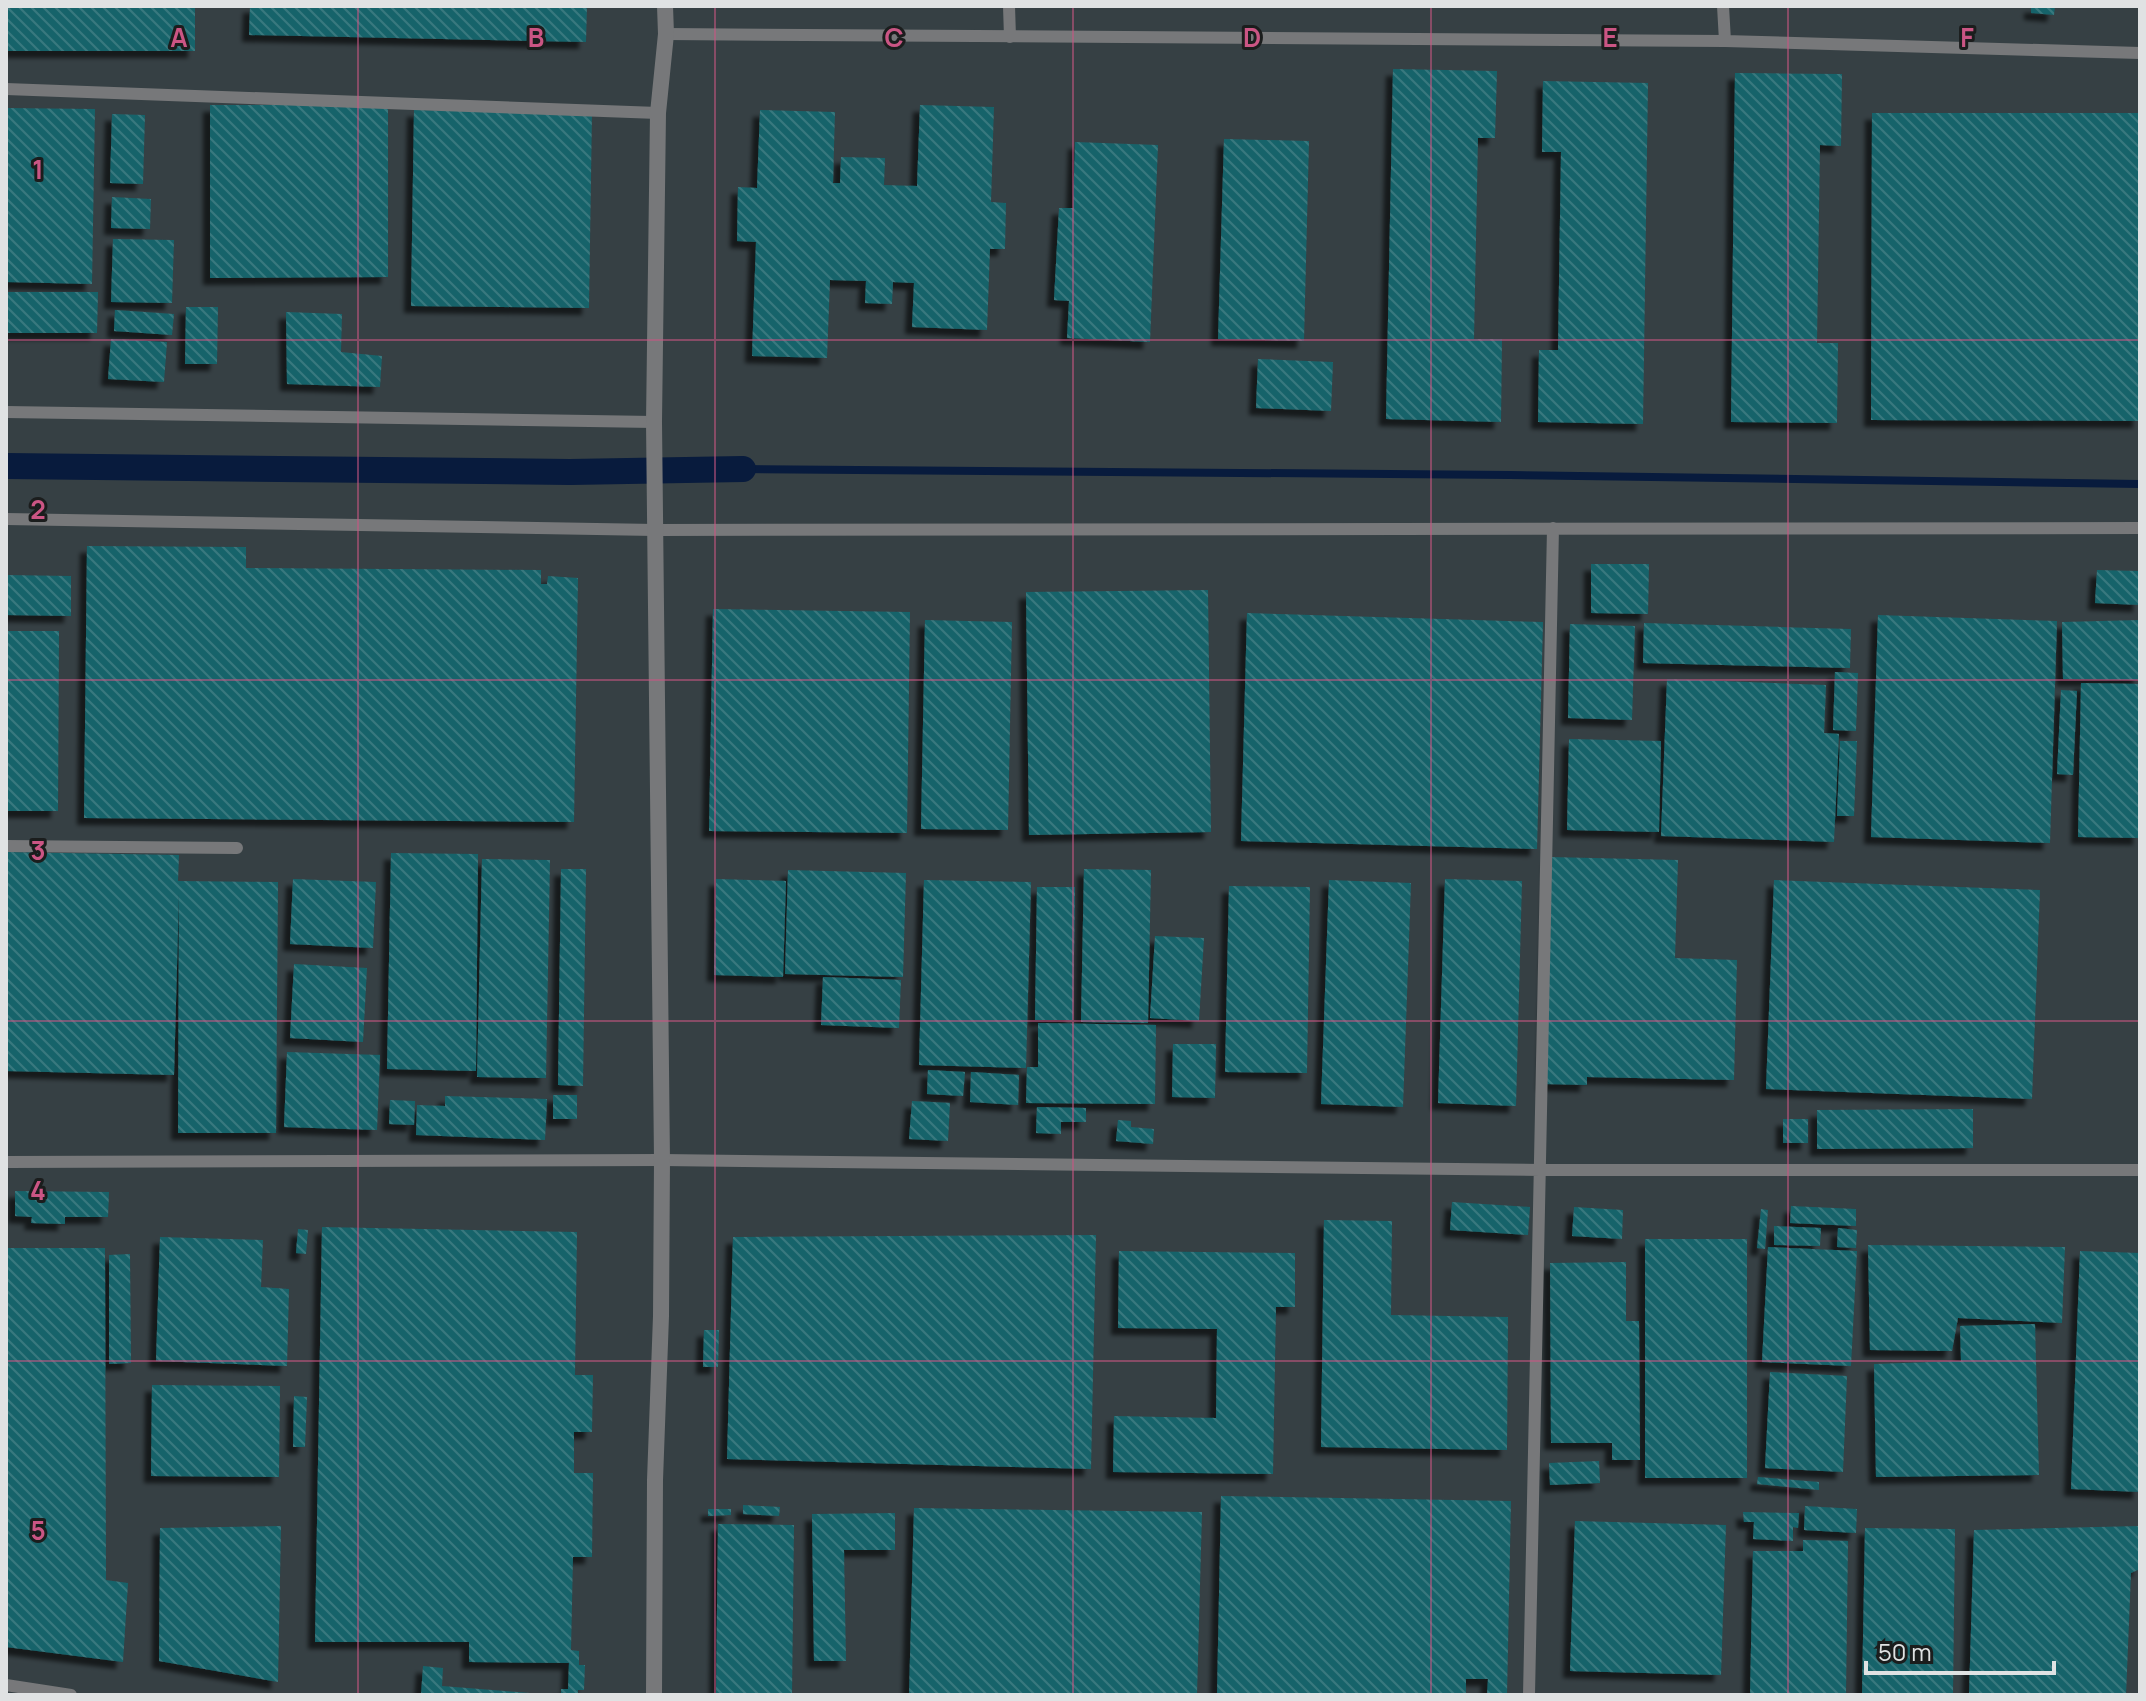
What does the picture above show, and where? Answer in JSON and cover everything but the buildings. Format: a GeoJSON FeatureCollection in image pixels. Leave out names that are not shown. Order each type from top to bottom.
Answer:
{"type":"FeatureCollection","features":[{"type":"Feature","properties":{"kind":"street"},"geometry":{"type":"LineString","coordinates":[[654,1695],[662,1160],[653,506],[658,113],[666,34],[665,6]]}},
{"type":"Feature","properties":{"kind":"lane"},"geometry":{"type":"LineString","coordinates":[[1009,6],[1010,37]]}},
{"type":"Feature","properties":{"kind":"lane"},"geometry":{"type":"LineString","coordinates":[[1723,6],[1725,41]]}},
{"type":"Feature","properties":{"kind":"lane"},"geometry":{"type":"LineString","coordinates":[[666,34],[1725,41],[2140,53]]}},
{"type":"Feature","properties":{"kind":"lane"},"geometry":{"type":"LineString","coordinates":[[6,89],[658,113]]}},
{"type":"Feature","properties":{"kind":"lane"},"geometry":{"type":"LineString","coordinates":[[6,412],[654,422]]}},
{"type":"Feature","properties":{"kind":"lane"},"geometry":{"type":"LineString","coordinates":[[6,519],[655,530],[2140,528]]}},
{"type":"Feature","properties":{"kind":"lane"},"geometry":{"type":"LineString","coordinates":[[1529,1695],[1553,528]]}},
{"type":"Feature","properties":{"kind":"lane"},"geometry":{"type":"LineString","coordinates":[[6,846],[237,848]]}},
{"type":"Feature","properties":{"kind":"lane"},"geometry":{"type":"LineString","coordinates":[[6,1162],[662,1160],[1540,1170],[2140,1170]]}},
{"type":"Feature","properties":{"kind":"lane"},"geometry":{"type":"LineString","coordinates":[[6,1685],[71,1695]]}},
{"type":"Feature","properties":{"kind":"shaded area"},"geometry":{"type":"Polygon","coordinates":[[[6,6],[2140,6],[2140,1695],[6,1695],[6,6]]]}},
{"type":"Feature","properties":{"kind":"waterway"},"geometry":{"type":"LineString","coordinates":[[6,466],[570,472],[743,469]]}},
{"type":"Feature","properties":{"kind":"waterway"},"geometry":{"type":"LineString","coordinates":[[743,469],[2140,484]]}}]}
